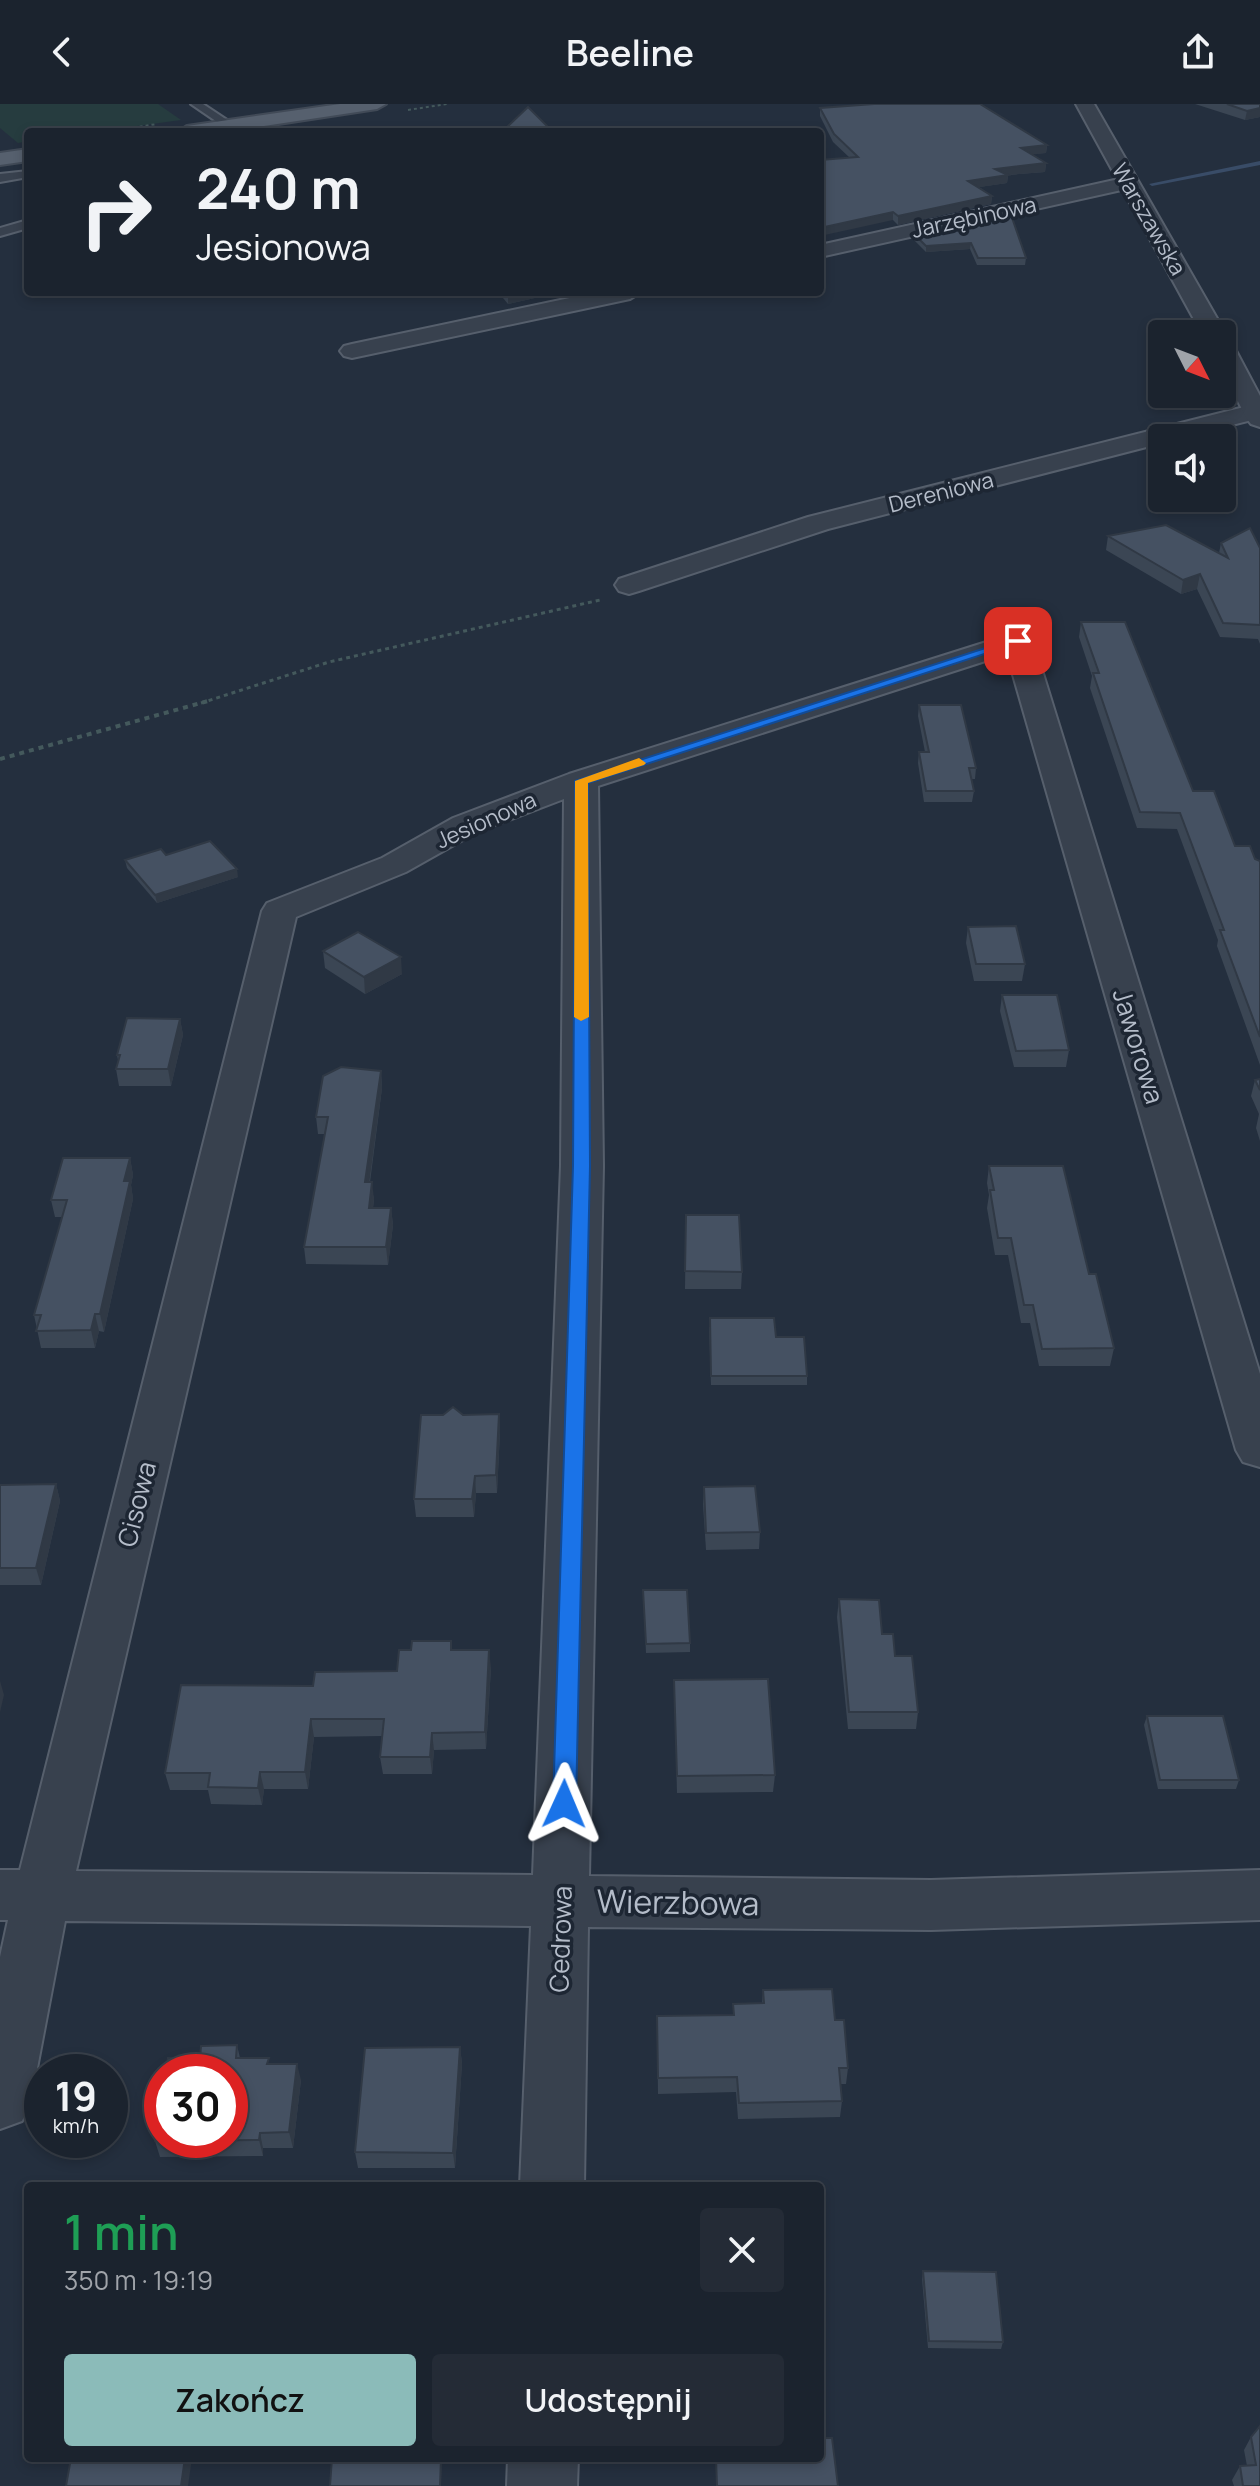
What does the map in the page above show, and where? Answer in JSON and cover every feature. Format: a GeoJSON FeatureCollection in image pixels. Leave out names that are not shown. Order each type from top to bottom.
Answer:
{"type":"FeatureCollection","features":[{"type":"Feature","properties":{"kind":"main road"},"geometry":{"type":"LineString","coordinates":[[216,128],[377,104]]}},
{"type":"Feature","properties":{"kind":"main road"},"geometry":{"type":"LineString","coordinates":[[0,159],[24,156]]}},
{"type":"Feature","properties":{"kind":"street","name":"Warszawska"},"geometry":{"type":"LineString","coordinates":[[1085,104],[1206,320]]}},
{"type":"Feature","properties":{"kind":"street","name":"Jarzębinowa"},"geometry":{"type":"LineString","coordinates":[[824,245],[1128,183]]}},
{"type":"Feature","properties":{"kind":"street"},"geometry":{"type":"LineString","coordinates":[[352,351],[588,296]]}},
{"type":"Feature","properties":{"kind":"street"},"geometry":{"type":"LineString","coordinates":[[1236,370],[1255,402]]}},
{"type":"Feature","properties":{"kind":"street","name":"Dereniowa"},"geometry":{"type":"LineString","coordinates":[[629,585],[818,523],[1255,402]]}},
{"type":"Feature","properties":{"kind":"street","name":"Jesionowa"},"geometry":{"type":"LineString","coordinates":[[280,911],[394,865],[465,825],[581,781],[1018,641]]}},
{"type":"Feature","properties":{"kind":"street","name":"Jaworowa"},"geometry":{"type":"LineString","coordinates":[[1018,641],[1260,1450]]}},
{"type":"Feature","properties":{"kind":"street","name":"Cedrowa"},"geometry":{"type":"LineString","coordinates":[[552,2182],[582,1166],[581,781]]}},
{"type":"Feature","properties":{"kind":"street","name":"Cisowa"},"geometry":{"type":"LineString","coordinates":[[0,2100],[21,1895],[280,911]]}},
{"type":"Feature","properties":{"kind":"street","name":"Wierzbowa"},"geometry":{"type":"LineString","coordinates":[[21,1895],[931,1905],[1260,1895]]}},
{"type":"Feature","properties":{"kind":"street"},"geometry":{"type":"LineString","coordinates":[[542,2486],[543,2462]]}},
{"type":"Feature","properties":{"kind":"lane"},"geometry":{"type":"LineString","coordinates":[[196,104],[230,126]]}},
{"type":"Feature","properties":{"kind":"lane"},"geometry":{"type":"LineString","coordinates":[[0,178],[24,175]]}},
{"type":"Feature","properties":{"kind":"lane"},"geometry":{"type":"LineString","coordinates":[[0,232],[24,225]]}},
{"type":"Feature","properties":{"kind":"path"},"geometry":{"type":"LineString","coordinates":[[0,759],[181,710],[329,662],[601,599],[629,585]]}},
{"type":"Feature","properties":{"kind":"green space"},"geometry":{"type":"Polygon","coordinates":[[[0,104],[158,104],[181,120],[123,128],[24,128],[24,142],[18,143],[0,128],[0,104]]]}},
{"type":"Feature","properties":{"kind":"building"},"geometry":{"type":"Polygon","coordinates":[[[874,104],[980,104],[1047,145],[1021,148],[1046,163],[995,169],[1008,175],[968,181],[992,196],[898,216],[893,212],[824,227],[824,160],[858,157],[834,134],[820,108],[874,104]]]}},
{"type":"Feature","properties":{"kind":"building"},"geometry":{"type":"Polygon","coordinates":[[[1227,104],[1260,104],[1260,108],[1247,111],[1227,104]]]}},
{"type":"Feature","properties":{"kind":"building"},"geometry":{"type":"Polygon","coordinates":[[[528,107],[549,128],[506,128],[528,107]]]}},
{"type":"Feature","properties":{"kind":"building"},"geometry":{"type":"Polygon","coordinates":[[[1010,212],[1026,258],[978,258],[971,243],[926,246],[913,233],[1010,212]]]}},
{"type":"Feature","properties":{"kind":"building"},"geometry":{"type":"Polygon","coordinates":[[[1166,525],[1228,558],[1221,543],[1250,528],[1260,548],[1260,625],[1223,623],[1200,574],[1183,580],[1108,536],[1166,525]]]}},
{"type":"Feature","properties":{"kind":"building"},"geometry":{"type":"Polygon","coordinates":[[[1081,622],[1125,622],[1193,791],[1214,791],[1235,846],[1250,846],[1255,859],[1260,861],[1260,1037],[1180,813],[1140,812],[1093,673],[1099,673],[1081,622]]]}},
{"type":"Feature","properties":{"kind":"building"},"geometry":{"type":"Polygon","coordinates":[[[919,705],[961,705],[976,768],[969,768],[974,791],[926,791],[919,752],[929,752],[919,705]]]}},
{"type":"Feature","properties":{"kind":"building"},"geometry":{"type":"Polygon","coordinates":[[[210,841],[237,869],[155,895],[125,860],[161,849],[166,855],[210,841]]]}},
{"type":"Feature","properties":{"kind":"building"},"geometry":{"type":"Polygon","coordinates":[[[1016,926],[1025,964],[976,964],[968,927],[1016,926]]]}},
{"type":"Feature","properties":{"kind":"building"},"geometry":{"type":"Polygon","coordinates":[[[358,932],[401,957],[364,977],[323,951],[358,932]]]}},
{"type":"Feature","properties":{"kind":"building"},"geometry":{"type":"Polygon","coordinates":[[[1002,995],[1057,995],[1069,1050],[1016,1051],[1002,995]]]}},
{"type":"Feature","properties":{"kind":"building"},"geometry":{"type":"Polygon","coordinates":[[[127,1018],[180,1019],[168,1069],[116,1069],[127,1018]]]}},
{"type":"Feature","properties":{"kind":"building"},"geometry":{"type":"Polygon","coordinates":[[[341,1067],[381,1071],[365,1182],[372,1182],[369,1208],[391,1208],[386,1247],[304,1247],[328,1117],[316,1117],[323,1076],[341,1067]]]}},
{"type":"Feature","properties":{"kind":"building"},"geometry":{"type":"Polygon","coordinates":[[[63,1158],[130,1158],[124,1181],[130,1181],[100,1314],[95,1314],[91,1330],[36,1331],[41,1315],[34,1315],[67,1200],[51,1200],[63,1158]]]}},
{"type":"Feature","properties":{"kind":"building"},"geometry":{"type":"Polygon","coordinates":[[[989,1166],[1063,1166],[1089,1274],[1096,1274],[1114,1348],[1042,1349],[1033,1305],[1024,1305],[1011,1238],[998,1238],[989,1166]]]}},
{"type":"Feature","properties":{"kind":"building"},"geometry":{"type":"Polygon","coordinates":[[[686,1215],[739,1215],[742,1272],[685,1271],[686,1215]]]}},
{"type":"Feature","properties":{"kind":"building"},"geometry":{"type":"Polygon","coordinates":[[[710,1318],[774,1318],[776,1337],[804,1337],[807,1376],[711,1376],[710,1318]]]}},
{"type":"Feature","properties":{"kind":"building"},"geometry":{"type":"Polygon","coordinates":[[[453,1407],[463,1415],[499,1414],[496,1475],[475,1476],[472,1499],[414,1499],[421,1415],[443,1415],[453,1407]]]}},
{"type":"Feature","properties":{"kind":"building"},"geometry":{"type":"Polygon","coordinates":[[[56,1484],[36,1568],[0,1568],[0,1485],[56,1484]]]}},
{"type":"Feature","properties":{"kind":"building"},"geometry":{"type":"Polygon","coordinates":[[[755,1486],[760,1532],[706,1533],[704,1487],[755,1486]]]}},
{"type":"Feature","properties":{"kind":"building"},"geometry":{"type":"Polygon","coordinates":[[[643,1590],[687,1590],[690,1643],[646,1644],[643,1590]]]}},
{"type":"Feature","properties":{"kind":"building"},"geometry":{"type":"Polygon","coordinates":[[[839,1599],[879,1600],[882,1634],[893,1634],[895,1656],[912,1656],[918,1712],[849,1712],[839,1599]]]}},
{"type":"Feature","properties":{"kind":"building"},"geometry":{"type":"Polygon","coordinates":[[[412,1641],[451,1641],[451,1650],[489,1650],[485,1732],[432,1733],[430,1757],[380,1757],[384,1719],[311,1719],[305,1772],[260,1772],[258,1788],[208,1787],[210,1773],[165,1773],[181,1685],[313,1686],[315,1672],[397,1671],[399,1650],[411,1650],[412,1641]]]}},
{"type":"Feature","properties":{"kind":"building"},"geometry":{"type":"Polygon","coordinates":[[[768,1679],[775,1775],[677,1776],[674,1680],[768,1679]]]}},
{"type":"Feature","properties":{"kind":"building"},"geometry":{"type":"Polygon","coordinates":[[[1147,1716],[1223,1716],[1239,1780],[1160,1780],[1147,1716]]]}},
{"type":"Feature","properties":{"kind":"building"},"geometry":{"type":"Polygon","coordinates":[[[832,1989],[835,2020],[844,2020],[848,2068],[839,2068],[842,2101],[739,2103],[737,2077],[658,2078],[657,2016],[734,2015],[733,2004],[764,2003],[763,1990],[832,1989]]]}},
{"type":"Feature","properties":{"kind":"building"},"geometry":{"type":"Polygon","coordinates":[[[237,2045],[236,2054],[200,2054],[201,2046],[237,2045]]]}},
{"type":"Feature","properties":{"kind":"building"},"geometry":{"type":"Polygon","coordinates":[[[460,2047],[453,2153],[355,2152],[365,2048],[460,2047]]]}},
{"type":"Feature","properties":{"kind":"building"},"geometry":{"type":"Polygon","coordinates":[[[248,2058],[269,2058],[267,2064],[297,2064],[289,2132],[260,2133],[259,2140],[248,2140],[248,2058]]]}},
{"type":"Feature","properties":{"kind":"building"},"geometry":{"type":"Polygon","coordinates":[[[923,2271],[996,2272],[1003,2342],[929,2341],[923,2271]]]}},
{"type":"Feature","properties":{"kind":"building"},"geometry":{"type":"Polygon","coordinates":[[[1260,2426],[1260,2486],[1243,2486],[1240,2466],[1256,2465],[1251,2437],[1260,2426]]]}},
{"type":"Feature","properties":{"kind":"building"},"geometry":{"type":"Polygon","coordinates":[[[824,2438],[832,2438],[838,2486],[717,2486],[716,2462],[824,2462],[824,2438]]]}},
{"type":"Feature","properties":{"kind":"building"},"geometry":{"type":"Polygon","coordinates":[[[70,2462],[184,2462],[181,2486],[66,2486],[70,2462]]]}},
{"type":"Feature","properties":{"kind":"building"},"geometry":{"type":"Polygon","coordinates":[[[332,2462],[441,2462],[440,2486],[330,2486],[332,2462]]]}},
{"type":"Feature","properties":{"kind":"waterway"},"geometry":{"type":"LineString","coordinates":[[1152,184],[1260,163]]}},
{"type":"Feature","properties":{"kind":"slow traffic"},"geometry":{"type":"LineString","coordinates":[[581,1017],[581,781],[639,763]]}},
{"type":"Feature","properties":{"kind":"route"},"geometry":{"type":"LineString","coordinates":[[564,1804],[582,1166],[581,781],[1018,641]]}}]}
